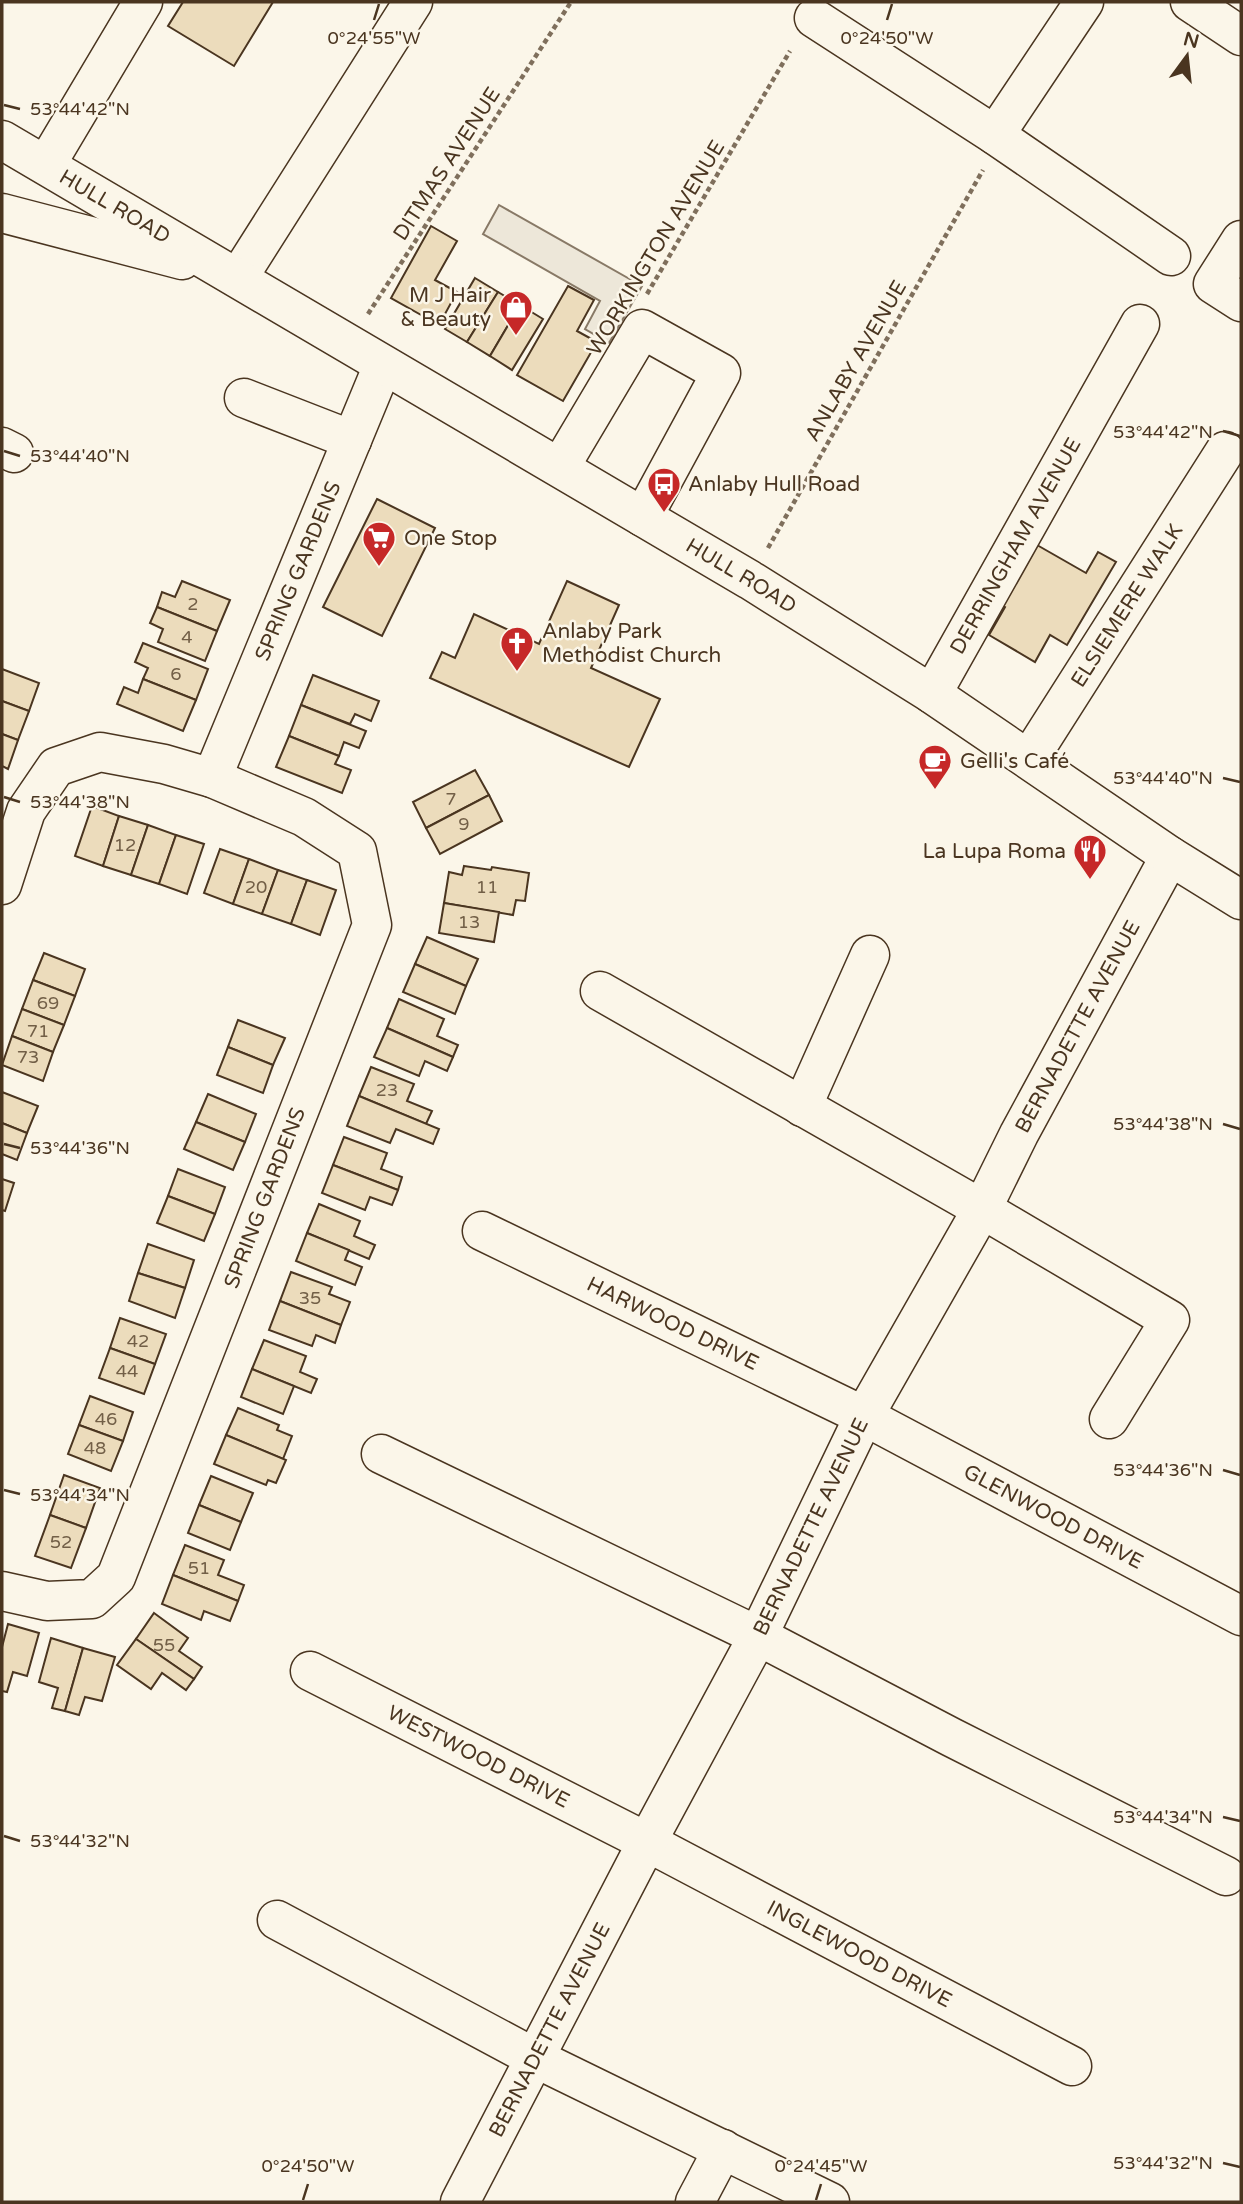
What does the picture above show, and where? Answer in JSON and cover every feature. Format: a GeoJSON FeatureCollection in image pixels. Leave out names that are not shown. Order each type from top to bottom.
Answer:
{"type":"FeatureCollection","features":[{"type":"Feature","properties":{"kind":"street"},"geometry":{"type":"LineString","coordinates":[[46,165],[143,2]]}},
{"type":"Feature","properties":{"kind":"street"},"geometry":{"type":"LineString","coordinates":[[233,275],[414,2]]}},
{"type":"Feature","properties":{"kind":"street"},"geometry":{"type":"LineString","coordinates":[[989,152],[1084,2]]}},
{"type":"Feature","properties":{"kind":"street"},"geometry":{"type":"LineString","coordinates":[[814,19],[989,152],[1171,256]]}},
{"type":"Feature","properties":{"kind":"street","name":"HULL ROAD"},"geometry":{"type":"LineString","coordinates":[[2,140],[750,580],[932,694],[1170,856],[1241,900]]}},
{"type":"Feature","properties":{"kind":"street","name":"HULL ROAD"},"geometry":{"type":"LineString","coordinates":[[3,220],[233,275]]}},
{"type":"Feature","properties":{"kind":"street"},"geometry":{"type":"LineString","coordinates":[[1241,240],[1213,284],[1241,302]]}},
{"type":"Feature","properties":{"kind":"street","name":"DERRINGHAM AVENUE"},"geometry":{"type":"LineString","coordinates":[[932,694],[1140,324]]}},
{"type":"Feature","properties":{"kind":"street"},"geometry":{"type":"LineString","coordinates":[[561,467],[642,330],[722,373],[643,517]]}},
{"type":"Feature","properties":{"kind":"street","name":"SPRING GARDENS"},"geometry":{"type":"LineString","coordinates":[[212,778],[383,365]]}},
{"type":"Feature","properties":{"kind":"street"},"geometry":{"type":"LineString","coordinates":[[244,398],[352,440]]}},
{"type":"Feature","properties":{"kind":"street","name":"ELSIEMERE WALK"},"geometry":{"type":"LineString","coordinates":[[1029,758],[1225,451]]}},
{"type":"Feature","properties":{"kind":"street","name":"SPRING GARDENS"},"geometry":{"type":"LineString","coordinates":[[2,885],[26,811],[56,767],[100,752],[164,764],[212,778],[304,817],[357,851],[372,925],[116,1577],[92,1599],[47,1601],[2,1591]]}},
{"type":"Feature","properties":{"kind":"street","name":"BERNADETTE AVENUE"},"geometry":{"type":"LineString","coordinates":[[460,2202],[647,1842],[758,1636],[864,1416],[982,1209],[1019,1134],[1170,856]]}},
{"type":"Feature","properties":{"kind":"street"},"geometry":{"type":"LineString","coordinates":[[802,1107],[870,955]]}},
{"type":"Feature","properties":{"kind":"street"},"geometry":{"type":"LineString","coordinates":[[600,992],[982,1209],[1170,1320],[1110,1419]]}},
{"type":"Feature","properties":{"kind":"street","name":"HARWOOD DRIVE"},"geometry":{"type":"LineString","coordinates":[[482,1231],[864,1416]]}},
{"type":"Feature","properties":{"kind":"street","name":"GLENWOOD DRIVE"},"geometry":{"type":"LineString","coordinates":[[864,1416],[1241,1616]]}},
{"type":"Feature","properties":{"kind":"street"},"geometry":{"type":"LineString","coordinates":[[381,1454],[758,1636],[1226,1876]]}},
{"type":"Feature","properties":{"kind":"street","name":"WESTWOOD DRIVE"},"geometry":{"type":"LineString","coordinates":[[310,1671],[647,1842]]}},
{"type":"Feature","properties":{"kind":"street","name":"INGLEWOOD DRIVE"},"geometry":{"type":"LineString","coordinates":[[647,1842],[1072,2066]]}},
{"type":"Feature","properties":{"kind":"street"},"geometry":{"type":"LineString","coordinates":[[277,1920],[535,2058],[830,2202]]}},
{"type":"Feature","properties":{"kind":"street"},"geometry":{"type":"LineString","coordinates":[[695,2202],[723,2149]]}},
{"type":"Feature","properties":{"kind":"path","name":"DITMAS AVENUE"},"geometry":{"type":"LineString","coordinates":[[348,344],[571,2]]}},
{"type":"Feature","properties":{"kind":"path","name":"WORKINGTON AVENUE"},"geometry":{"type":"LineString","coordinates":[[641,304],[790,51]]}},
{"type":"Feature","properties":{"kind":"path","name":"ANLABY AVENUE"},"geometry":{"type":"LineString","coordinates":[[750,580],[989,152]]}},
{"type":"Feature","properties":{"kind":"shaded area"},"geometry":{"type":"Polygon","coordinates":[[[499,205],[642,286],[609,343],[585,329],[600,301],[483,234],[499,205]]]}},
{"type":"Feature","properties":{"kind":"building"},"geometry":{"type":"Polygon","coordinates":[[[183,2],[273,2],[234,66],[168,26],[183,2]]]}},
{"type":"Feature","properties":{"kind":"building"},"geometry":{"type":"Polygon","coordinates":[[[431,226],[457,241],[435,280],[457,292],[439,325],[391,298],[431,226]]]}},
{"type":"Feature","properties":{"kind":"building"},"geometry":{"type":"Polygon","coordinates":[[[475,278],[498,292],[467,342],[445,329],[475,278]]]}},
{"type":"Feature","properties":{"kind":"building"},"geometry":{"type":"Polygon","coordinates":[[[568,286],[594,300],[577,331],[597,342],[563,401],[517,375],[568,286]]]}},
{"type":"Feature","properties":{"kind":"building"},"geometry":{"type":"Polygon","coordinates":[[[498,292],[520,305],[490,356],[467,342],[498,292]]]}},
{"type":"Feature","properties":{"kind":"building","name":"M J Hair & Beauty"},"geometry":{"type":"Polygon","coordinates":[[[520,305],[543,319],[512,370],[490,356],[520,305]]]}},
{"type":"Feature","properties":{"kind":"building","name":"One Stop"},"geometry":{"type":"Polygon","coordinates":[[[377,499],[435,528],[382,636],[323,607],[377,499]]]}},
{"type":"Feature","properties":{"kind":"building"},"geometry":{"type":"Polygon","coordinates":[[[1030,541],[1086,573],[1098,552],[1116,562],[1067,645],[1050,635],[1035,662],[989,635],[1005,607],[995,601],[1030,541]]]}},
{"type":"Feature","properties":{"kind":"building"},"geometry":{"type":"Polygon","coordinates":[[[182,581],[230,600],[217,631],[157,607],[162,592],[175,597],[182,581]]]}},
{"type":"Feature","properties":{"kind":"building","name":"Anlaby Park Methodist Church"},"geometry":{"type":"Polygon","coordinates":[[[567,581],[619,605],[591,668],[660,699],[629,767],[430,678],[442,652],[455,658],[474,614],[539,644],[567,581]]]}},
{"type":"Feature","properties":{"kind":"building"},"geometry":{"type":"Polygon","coordinates":[[[157,607],[217,631],[205,661],[158,642],[163,629],[150,623],[157,607]]]}},
{"type":"Feature","properties":{"kind":"building"},"geometry":{"type":"Polygon","coordinates":[[[143,643],[208,669],[196,700],[143,679],[148,668],[135,662],[143,643]]]}},
{"type":"Feature","properties":{"kind":"building"},"geometry":{"type":"Polygon","coordinates":[[[2,669],[39,683],[29,711],[2,701],[2,669]]]}},
{"type":"Feature","properties":{"kind":"building"},"geometry":{"type":"Polygon","coordinates":[[[313,675],[379,701],[371,721],[355,714],[350,724],[301,705],[313,675]]]}},
{"type":"Feature","properties":{"kind":"building"},"geometry":{"type":"Polygon","coordinates":[[[143,679],[196,700],[183,731],[117,704],[124,687],[138,693],[143,679]]]}},
{"type":"Feature","properties":{"kind":"building"},"geometry":{"type":"Polygon","coordinates":[[[2,701],[29,711],[18,740],[2,734],[2,701]]]}},
{"type":"Feature","properties":{"kind":"building"},"geometry":{"type":"Polygon","coordinates":[[[301,705],[366,731],[359,748],[344,742],[339,756],[289,736],[301,705]]]}},
{"type":"Feature","properties":{"kind":"building"},"geometry":{"type":"Polygon","coordinates":[[[2,734],[18,740],[8,769],[2,766],[2,734]]]}},
{"type":"Feature","properties":{"kind":"building"},"geometry":{"type":"Polygon","coordinates":[[[289,736],[339,756],[335,764],[351,770],[342,793],[276,767],[289,736]]]}},
{"type":"Feature","properties":{"kind":"building"},"geometry":{"type":"Polygon","coordinates":[[[475,770],[489,795],[426,828],[413,802],[475,770]]]}},
{"type":"Feature","properties":{"kind":"building"},"geometry":{"type":"Polygon","coordinates":[[[489,795],[502,821],[440,854],[426,828],[489,795]]]}},
{"type":"Feature","properties":{"kind":"building"},"geometry":{"type":"Polygon","coordinates":[[[92,806],[119,816],[103,866],[75,856],[92,806]]]}},
{"type":"Feature","properties":{"kind":"building"},"geometry":{"type":"Polygon","coordinates":[[[119,816],[148,825],[131,875],[103,866],[119,816]]]}},
{"type":"Feature","properties":{"kind":"building"},"geometry":{"type":"Polygon","coordinates":[[[148,825],[176,835],[159,884],[131,875],[148,825]]]}},
{"type":"Feature","properties":{"kind":"building"},"geometry":{"type":"Polygon","coordinates":[[[176,835],[204,844],[187,894],[159,884],[176,835]]]}},
{"type":"Feature","properties":{"kind":"building"},"geometry":{"type":"Polygon","coordinates":[[[220,849],[249,859],[233,904],[204,893],[220,849]]]}},
{"type":"Feature","properties":{"kind":"building"},"geometry":{"type":"Polygon","coordinates":[[[249,859],[278,870],[262,914],[233,904],[249,859]]]}},
{"type":"Feature","properties":{"kind":"building"},"geometry":{"type":"Polygon","coordinates":[[[464,866],[529,873],[525,901],[516,900],[513,915],[444,903],[449,872],[462,875],[464,866]]]}},
{"type":"Feature","properties":{"kind":"building"},"geometry":{"type":"Polygon","coordinates":[[[278,870],[307,880],[291,924],[262,914],[278,870]]]}},
{"type":"Feature","properties":{"kind":"building"},"geometry":{"type":"Polygon","coordinates":[[[307,880],[336,890],[320,935],[291,924],[307,880]]]}},
{"type":"Feature","properties":{"kind":"building"},"geometry":{"type":"Polygon","coordinates":[[[444,903],[499,912],[494,942],[439,933],[444,903]]]}},
{"type":"Feature","properties":{"kind":"building"},"geometry":{"type":"Polygon","coordinates":[[[427,937],[478,959],[466,986],[415,964],[427,937]]]}},
{"type":"Feature","properties":{"kind":"building"},"geometry":{"type":"Polygon","coordinates":[[[44,953],[85,969],[75,996],[33,980],[44,953]]]}},
{"type":"Feature","properties":{"kind":"building"},"geometry":{"type":"Polygon","coordinates":[[[415,964],[466,986],[455,1014],[403,992],[415,964]]]}},
{"type":"Feature","properties":{"kind":"building"},"geometry":{"type":"Polygon","coordinates":[[[33,980],[75,996],[64,1025],[22,1009],[33,980]]]}},
{"type":"Feature","properties":{"kind":"building"},"geometry":{"type":"Polygon","coordinates":[[[399,999],[444,1019],[437,1036],[458,1045],[453,1057],[387,1028],[399,999]]]}},
{"type":"Feature","properties":{"kind":"building"},"geometry":{"type":"Polygon","coordinates":[[[22,1009],[64,1025],[53,1052],[12,1036],[22,1009]]]}},
{"type":"Feature","properties":{"kind":"building"},"geometry":{"type":"Polygon","coordinates":[[[238,1020],[285,1038],[273,1065],[228,1047],[238,1020]]]}},
{"type":"Feature","properties":{"kind":"building"},"geometry":{"type":"Polygon","coordinates":[[[387,1028],[453,1057],[447,1071],[425,1061],[419,1076],[374,1057],[387,1028]]]}},
{"type":"Feature","properties":{"kind":"building"},"geometry":{"type":"Polygon","coordinates":[[[12,1036],[53,1052],[43,1081],[2,1065],[12,1036]]]}},
{"type":"Feature","properties":{"kind":"building"},"geometry":{"type":"Polygon","coordinates":[[[228,1047],[273,1065],[263,1093],[217,1075],[228,1047]]]}},
{"type":"Feature","properties":{"kind":"building"},"geometry":{"type":"Polygon","coordinates":[[[371,1067],[414,1084],[407,1101],[432,1111],[426,1124],[359,1096],[371,1067]]]}},
{"type":"Feature","properties":{"kind":"building"},"geometry":{"type":"Polygon","coordinates":[[[2,1092],[38,1106],[27,1133],[2,1123],[2,1092]]]}},
{"type":"Feature","properties":{"kind":"building"},"geometry":{"type":"Polygon","coordinates":[[[208,1094],[256,1114],[245,1142],[196,1122],[208,1094]]]}},
{"type":"Feature","properties":{"kind":"building"},"geometry":{"type":"Polygon","coordinates":[[[359,1096],[439,1129],[433,1144],[396,1129],[390,1143],[347,1126],[359,1096]]]}},
{"type":"Feature","properties":{"kind":"building"},"geometry":{"type":"Polygon","coordinates":[[[196,1122],[245,1142],[233,1170],[184,1149],[196,1122]]]}},
{"type":"Feature","properties":{"kind":"building"},"geometry":{"type":"Polygon","coordinates":[[[2,1123],[27,1133],[17,1160],[2,1154],[2,1123]]]}},
{"type":"Feature","properties":{"kind":"building"},"geometry":{"type":"Polygon","coordinates":[[[344,1137],[387,1153],[381,1169],[402,1177],[398,1190],[333,1165],[344,1137]]]}},
{"type":"Feature","properties":{"kind":"building"},"geometry":{"type":"Polygon","coordinates":[[[333,1165],[398,1190],[392,1205],[370,1197],[365,1210],[322,1193],[333,1165]]]}},
{"type":"Feature","properties":{"kind":"building"},"geometry":{"type":"Polygon","coordinates":[[[178,1169],[225,1187],[215,1214],[168,1196],[178,1169]]]}},
{"type":"Feature","properties":{"kind":"building"},"geometry":{"type":"Polygon","coordinates":[[[2,1179],[14,1183],[5,1211],[2,1210],[2,1179]]]}},
{"type":"Feature","properties":{"kind":"building"},"geometry":{"type":"Polygon","coordinates":[[[168,1196],[215,1214],[204,1241],[157,1223],[168,1196]]]}},
{"type":"Feature","properties":{"kind":"building"},"geometry":{"type":"Polygon","coordinates":[[[319,1204],[360,1221],[354,1236],[375,1245],[369,1259],[307,1233],[319,1204]]]}},
{"type":"Feature","properties":{"kind":"building"},"geometry":{"type":"Polygon","coordinates":[[[307,1233],[349,1250],[345,1260],[362,1267],[355,1285],[296,1261],[307,1233]]]}},
{"type":"Feature","properties":{"kind":"building"},"geometry":{"type":"Polygon","coordinates":[[[148,1244],[194,1260],[185,1288],[138,1273],[148,1244]]]}},
{"type":"Feature","properties":{"kind":"building"},"geometry":{"type":"Polygon","coordinates":[[[291,1272],[332,1287],[329,1294],[350,1302],[341,1325],[280,1301],[291,1272]]]}},
{"type":"Feature","properties":{"kind":"building"},"geometry":{"type":"Polygon","coordinates":[[[138,1273],[185,1288],[175,1318],[129,1301],[138,1273]]]}},
{"type":"Feature","properties":{"kind":"building"},"geometry":{"type":"Polygon","coordinates":[[[280,1301],[341,1325],[335,1343],[316,1335],[312,1346],[269,1330],[280,1301]]]}},
{"type":"Feature","properties":{"kind":"building"},"geometry":{"type":"Polygon","coordinates":[[[120,1318],[166,1334],[155,1364],[110,1348],[120,1318]]]}},
{"type":"Feature","properties":{"kind":"building"},"geometry":{"type":"Polygon","coordinates":[[[264,1340],[306,1356],[300,1372],[317,1379],[311,1393],[252,1369],[264,1340]]]}},
{"type":"Feature","properties":{"kind":"building"},"geometry":{"type":"Polygon","coordinates":[[[110,1348],[155,1364],[144,1394],[99,1378],[110,1348]]]}},
{"type":"Feature","properties":{"kind":"building"},"geometry":{"type":"Polygon","coordinates":[[[252,1369],[294,1386],[283,1414],[241,1397],[252,1369]]]}},
{"type":"Feature","properties":{"kind":"building"},"geometry":{"type":"Polygon","coordinates":[[[90,1396],[133,1412],[123,1441],[79,1425],[90,1396]]]}},
{"type":"Feature","properties":{"kind":"building"},"geometry":{"type":"Polygon","coordinates":[[[238,1408],[279,1425],[277,1430],[292,1436],[283,1459],[226,1435],[238,1408]]]}},
{"type":"Feature","properties":{"kind":"building"},"geometry":{"type":"Polygon","coordinates":[[[79,1425],[123,1441],[111,1471],[68,1454],[79,1425]]]}},
{"type":"Feature","properties":{"kind":"building"},"geometry":{"type":"Polygon","coordinates":[[[226,1435],[286,1460],[276,1483],[268,1480],[266,1485],[214,1464],[226,1435]]]}},
{"type":"Feature","properties":{"kind":"building"},"geometry":{"type":"Polygon","coordinates":[[[64,1475],[100,1488],[86,1528],[50,1515],[64,1475]]]}},
{"type":"Feature","properties":{"kind":"building"},"geometry":{"type":"Polygon","coordinates":[[[211,1476],[253,1493],[241,1522],[199,1505],[211,1476]]]}},
{"type":"Feature","properties":{"kind":"building"},"geometry":{"type":"Polygon","coordinates":[[[199,1505],[241,1522],[230,1550],[188,1533],[199,1505]]]}},
{"type":"Feature","properties":{"kind":"building"},"geometry":{"type":"Polygon","coordinates":[[[50,1515],[86,1528],[71,1568],[35,1556],[50,1515]]]}},
{"type":"Feature","properties":{"kind":"building"},"geometry":{"type":"Polygon","coordinates":[[[185,1545],[224,1560],[218,1575],[244,1585],[238,1601],[173,1575],[185,1545]]]}},
{"type":"Feature","properties":{"kind":"building"},"geometry":{"type":"Polygon","coordinates":[[[173,1575],[238,1601],[230,1621],[204,1611],[201,1620],[162,1604],[173,1575]]]}},
{"type":"Feature","properties":{"kind":"building"},"geometry":{"type":"Polygon","coordinates":[[[154,1613],[188,1638],[179,1651],[202,1667],[194,1679],[136,1639],[154,1613]]]}},
{"type":"Feature","properties":{"kind":"building"},"geometry":{"type":"Polygon","coordinates":[[[8,1624],[39,1633],[27,1676],[13,1672],[7,1692],[2,1691],[2,1647],[8,1624]]]}},
{"type":"Feature","properties":{"kind":"building"},"geometry":{"type":"Polygon","coordinates":[[[51,1638],[83,1648],[65,1711],[52,1708],[58,1688],[39,1682],[51,1638]]]}},
{"type":"Feature","properties":{"kind":"building"},"geometry":{"type":"Polygon","coordinates":[[[136,1639],[194,1679],[186,1690],[162,1673],[151,1689],[117,1665],[136,1639]]]}},
{"type":"Feature","properties":{"kind":"building"},"geometry":{"type":"Polygon","coordinates":[[[83,1648],[115,1657],[102,1701],[85,1697],[79,1715],[65,1711],[83,1648]]]}},
{"type":"Feature","properties":{"kind":"place","name":"M J Hair & Beauty"},"geometry":{"type":"Point","coordinates":[516,337]}},
{"type":"Feature","properties":{"kind":"place","name":"Anlaby Hull Road"},"geometry":{"type":"Point","coordinates":[664,514]}},
{"type":"Feature","properties":{"kind":"place","name":"One Stop"},"geometry":{"type":"Point","coordinates":[379,568]}},
{"type":"Feature","properties":{"kind":"place","name":"Anlaby Park Methodist Church"},"geometry":{"type":"Point","coordinates":[517,673]}},
{"type":"Feature","properties":{"kind":"place","name":"Gelli's Café"},"geometry":{"type":"Point","coordinates":[935,791]}},
{"type":"Feature","properties":{"kind":"place","name":"La Lupa Roma"},"geometry":{"type":"Point","coordinates":[1090,881]}}]}
